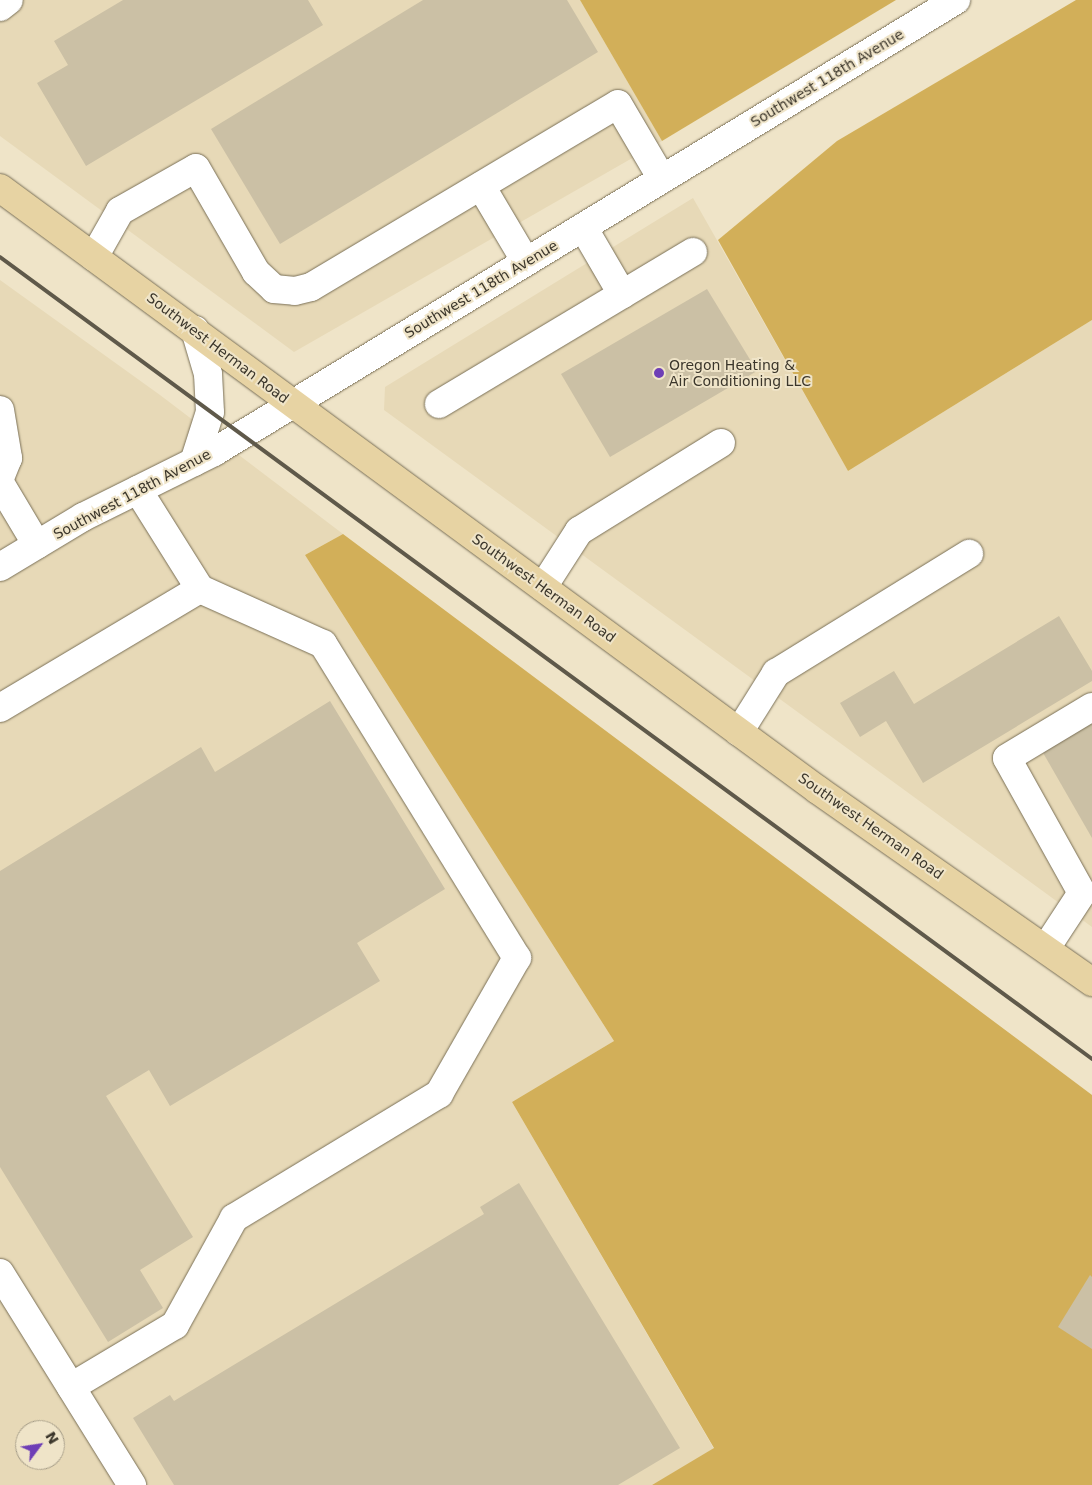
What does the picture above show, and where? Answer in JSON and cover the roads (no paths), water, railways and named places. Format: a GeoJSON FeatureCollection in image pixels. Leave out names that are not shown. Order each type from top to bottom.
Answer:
{"type":"FeatureCollection","features":[{"type":"Feature","properties":{"kind":"main road","name":"Southwest Herman Road"},"geometry":{"type":"LineString","coordinates":[[0,188],[739,732],[1092,982]]}},
{"type":"Feature","properties":{"kind":"street"},"geometry":{"type":"LineString","coordinates":[[0,7],[9,0]]}},
{"type":"Feature","properties":{"kind":"street","name":"Southwest 118th Avenue"},"geometry":{"type":"LineString","coordinates":[[0,567],[82,517],[194,462],[292,404],[956,0]]}},
{"type":"Feature","properties":{"kind":"street"},"geometry":{"type":"LineString","coordinates":[[94,257],[120,212],[196,168],[256,272],[274,289],[295,291],[311,287],[618,104],[662,179]]}},
{"type":"Feature","properties":{"kind":"street"},"geometry":{"type":"LineString","coordinates":[[481,186],[526,262]]}},
{"type":"Feature","properties":{"kind":"street"},"geometry":{"type":"LineString","coordinates":[[582,227],[622,294]]}},
{"type":"Feature","properties":{"kind":"street"},"geometry":{"type":"LineString","coordinates":[[439,404],[693,252]]}},
{"type":"Feature","properties":{"kind":"street"},"geometry":{"type":"LineString","coordinates":[[194,462],[210,412],[208,374],[195,330]]}},
{"type":"Feature","properties":{"kind":"street"},"geometry":{"type":"LineString","coordinates":[[0,410],[8,458],[0,478]]}},
{"type":"Feature","properties":{"kind":"street"},"geometry":{"type":"LineString","coordinates":[[543,587],[578,531],[721,443]]}},
{"type":"Feature","properties":{"kind":"street"},"geometry":{"type":"LineString","coordinates":[[0,483],[37,544]]}},
{"type":"Feature","properties":{"kind":"street"},"geometry":{"type":"LineString","coordinates":[[71,1387],[175,1325],[234,1218],[439,1094],[517,958],[323,644],[200,589],[138,490]]}},
{"type":"Feature","properties":{"kind":"street"},"geometry":{"type":"LineString","coordinates":[[739,732],[776,673],[969,554]]}},
{"type":"Feature","properties":{"kind":"street"},"geometry":{"type":"LineString","coordinates":[[0,708],[200,589]]}},
{"type":"Feature","properties":{"kind":"street"},"geometry":{"type":"LineString","coordinates":[[1046,948],[1087,891],[1007,758],[1092,707]]}},
{"type":"Feature","properties":{"kind":"street"},"geometry":{"type":"LineString","coordinates":[[0,1273],[132,1485]]}},
{"type":"Feature","properties":{"kind":"railway"},"geometry":{"type":"LineString","coordinates":[[0,257],[1092,1059]]}},
{"type":"Feature","properties":{"kind":"place","name":"Oregon Heating & Air Conditioning LLC"},"geometry":{"type":"Point","coordinates":[659,373]}}]}
